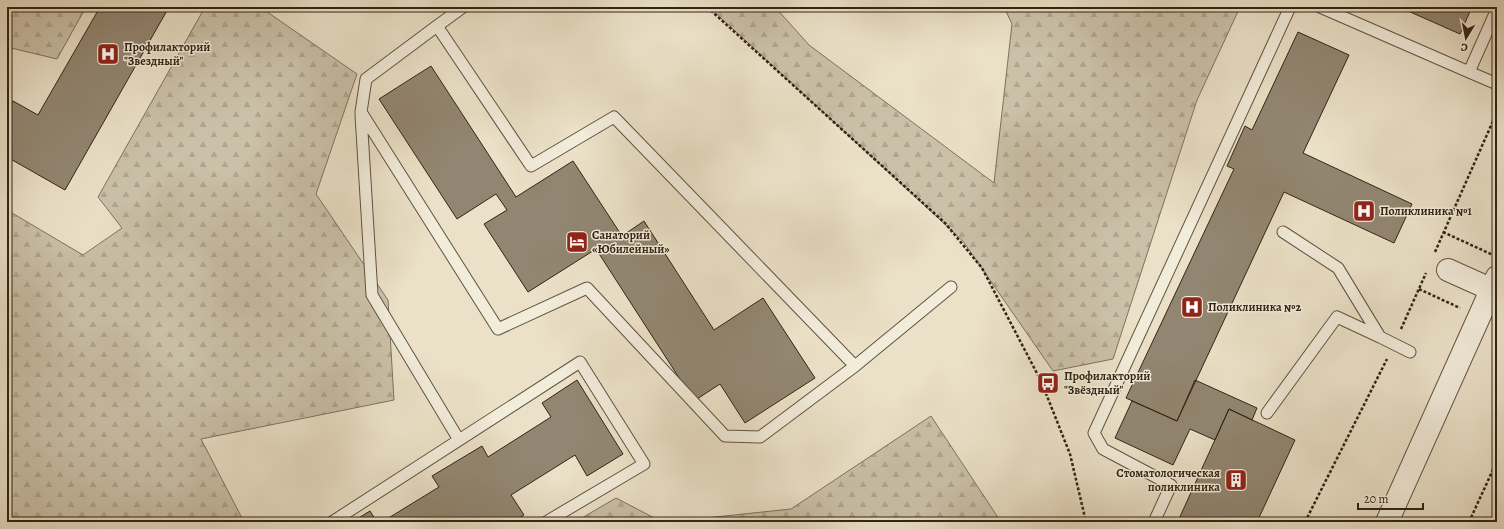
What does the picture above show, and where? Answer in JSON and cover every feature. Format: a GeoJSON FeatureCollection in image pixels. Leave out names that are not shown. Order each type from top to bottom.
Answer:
{"type":"FeatureCollection","features":[{"type":"Feature","properties":{"kind":"street"},"geometry":{"type":"LineString","coordinates":[[1387,522],[1495,286],[1438,269]]}},
{"type":"Feature","properties":{"kind":"lane"},"geometry":{"type":"LineString","coordinates":[[459,440],[372,295],[361,112],[366,79],[463,7]]}},
{"type":"Feature","properties":{"kind":"lane"},"geometry":{"type":"LineString","coordinates":[[1154,522],[1171,485],[1103,449],[1094,433],[1290,7]]}},
{"type":"Feature","properties":{"kind":"lane"},"geometry":{"type":"LineString","coordinates":[[1320,7],[1497,84]]}},
{"type":"Feature","properties":{"kind":"lane"},"geometry":{"type":"LineString","coordinates":[[1469,72],[1497,9]]}},
{"type":"Feature","properties":{"kind":"lane"},"geometry":{"type":"LineString","coordinates":[[437,26],[531,166],[614,117],[855,366]]}},
{"type":"Feature","properties":{"kind":"lane"},"geometry":{"type":"LineString","coordinates":[[361,112],[498,328],[587,288],[725,436],[760,437],[855,366],[951,287]]}},
{"type":"Feature","properties":{"kind":"lane"},"geometry":{"type":"LineString","coordinates":[[1283,232],[1338,268],[1380,337]]}},
{"type":"Feature","properties":{"kind":"lane"},"geometry":{"type":"LineString","coordinates":[[1267,413],[1337,317],[1410,352]]}},
{"type":"Feature","properties":{"kind":"lane"},"geometry":{"type":"LineString","coordinates":[[332,522],[580,362],[644,464],[546,522]]}},
{"type":"Feature","properties":{"kind":"path"},"geometry":{"type":"LineString","coordinates":[[707,7],[945,223],[982,268],[1041,381],[1070,454],[1086,522]]}},
{"type":"Feature","properties":{"kind":"path"},"geometry":{"type":"LineString","coordinates":[[1434,254],[1497,112]]}},
{"type":"Feature","properties":{"kind":"path"},"geometry":{"type":"LineString","coordinates":[[1443,232],[1497,257]]}},
{"type":"Feature","properties":{"kind":"path"},"geometry":{"type":"LineString","coordinates":[[1305,522],[1394,344],[1438,269]]}},
{"type":"Feature","properties":{"kind":"path"},"geometry":{"type":"LineString","coordinates":[[1469,522],[1497,461]]}},
{"type":"Feature","properties":{"kind":"green space"},"geometry":{"type":"Polygon","coordinates":[[[7,7],[86,7],[57,59],[7,47],[7,7]]]}},
{"type":"Feature","properties":{"kind":"green space"},"geometry":{"type":"Polygon","coordinates":[[[205,7],[260,7],[357,74],[316,194],[388,300],[394,400],[201,439],[244,522],[7,522],[7,210],[83,255],[122,228],[98,197],[205,7]]]}},
{"type":"Feature","properties":{"kind":"green space"},"geometry":{"type":"Polygon","coordinates":[[[709,7],[775,7],[809,45],[994,183],[1012,24],[1004,7],[1240,7],[1197,100],[1113,359],[1053,371],[963,241],[709,7]]]}},
{"type":"Feature","properties":{"kind":"green space"},"geometry":{"type":"Polygon","coordinates":[[[931,416],[1001,522],[668,522],[791,509],[931,416]]]}},
{"type":"Feature","properties":{"kind":"green space"},"geometry":{"type":"Polygon","coordinates":[[[616,498],[662,522],[575,522],[616,498]]]}},
{"type":"Feature","properties":{"kind":"building","name":"Профилакторий \"Звездный\""},"geometry":{"type":"Polygon","coordinates":[[[100,7],[169,7],[65,190],[7,157],[7,111],[13,101],[38,115],[100,7]]]}},
{"type":"Feature","properties":{"kind":"building"},"geometry":{"type":"Polygon","coordinates":[[[1399,7],[1472,7],[1460,34],[1399,7]]]}},
{"type":"Feature","properties":{"kind":"building"},"geometry":{"type":"Polygon","coordinates":[[[1298,32],[1349,55],[1303,153],[1412,204],[1394,243],[1284,192],[1177,421],[1126,398],[1234,169],[1227,166],[1245,126],[1252,130],[1298,32]]]}},
{"type":"Feature","properties":{"kind":"building","name":"Санаторий «Юбилейный»"},"geometry":{"type":"Polygon","coordinates":[[[431,66],[516,197],[573,161],[622,236],[644,221],[714,330],[763,298],[815,378],[745,423],[720,384],[694,401],[596,249],[528,292],[484,224],[507,210],[496,194],[457,219],[379,99],[431,66]]]}},
{"type":"Feature","properties":{"kind":"building"},"geometry":{"type":"Polygon","coordinates":[[[577,380],[623,454],[587,476],[575,455],[511,495],[524,515],[512,522],[382,522],[439,487],[432,476],[482,446],[488,457],[551,417],[542,403],[577,380]]]}},
{"type":"Feature","properties":{"kind":"building"},"geometry":{"type":"Polygon","coordinates":[[[1195,380],[1257,408],[1252,420],[1229,409],[1215,440],[1190,429],[1173,465],[1115,438],[1132,401],[1177,421],[1195,380]]]}},
{"type":"Feature","properties":{"kind":"building","name":"Стоматологическая поликлиника"},"geometry":{"type":"Polygon","coordinates":[[[1229,409],[1295,440],[1257,522],[1178,521],[1229,409]]]}},
{"type":"Feature","properties":{"kind":"building"},"geometry":{"type":"Polygon","coordinates":[[[1497,509],[1497,522],[1491,522],[1497,509]]]}},
{"type":"Feature","properties":{"kind":"building"},"geometry":{"type":"Polygon","coordinates":[[[370,511],[377,522],[352,522],[370,511]]]}},
{"type":"Feature","properties":{"kind":"place","name":"Профилакторий \"Звездный\""},"geometry":{"type":"Point","coordinates":[108,54]}},
{"type":"Feature","properties":{"kind":"place","name":"Поликлиника №1"},"geometry":{"type":"Point","coordinates":[1364,211]}},
{"type":"Feature","properties":{"kind":"place","name":"Санаторий «Юбилейный»"},"geometry":{"type":"Point","coordinates":[577,242]}},
{"type":"Feature","properties":{"kind":"place","name":"Поликлиника №2"},"geometry":{"type":"Point","coordinates":[1192,307]}},
{"type":"Feature","properties":{"kind":"place","name":"Профилакторий \"Звёздный\""},"geometry":{"type":"Point","coordinates":[1048,383]}},
{"type":"Feature","properties":{"kind":"place","name":"Стоматологическая поликлиника"},"geometry":{"type":"Point","coordinates":[1236,480]}}]}
